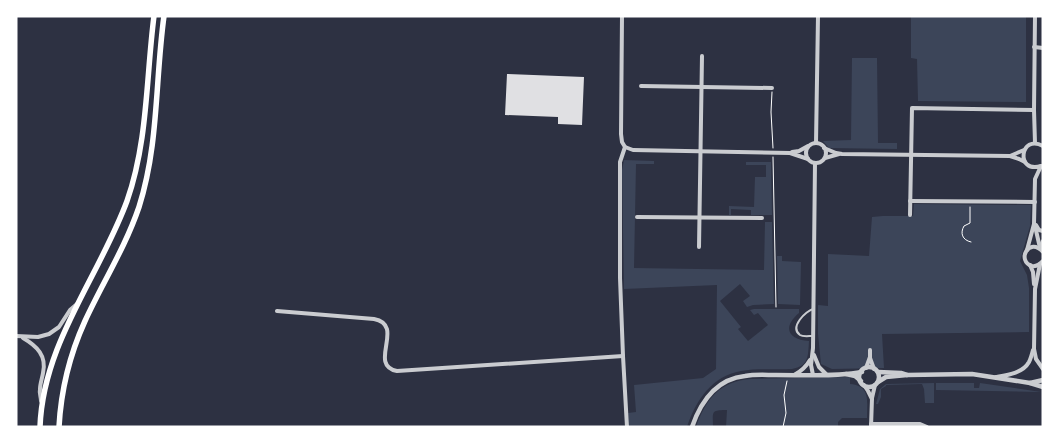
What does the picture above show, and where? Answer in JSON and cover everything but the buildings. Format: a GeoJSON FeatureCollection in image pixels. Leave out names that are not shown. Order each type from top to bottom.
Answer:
{"type":"FeatureCollection","features":[{"type":"Feature","properties":{"kind":"highway"},"geometry":{"type":"LineString","coordinates":[[40,427],[42,403],[53,359],[63,334],[119,220],[134,176],[142,144],[154,16]]}},
{"type":"Feature","properties":{"kind":"highway"},"geometry":{"type":"LineString","coordinates":[[59,427],[65,381],[76,343],[125,242],[145,186],[155,134],[164,16]]}},
{"type":"Feature","properties":{"kind":"street"},"geometry":{"type":"LineString","coordinates":[[622,16],[622,142],[625,147],[633,150],[790,153],[816,163],[842,154],[1010,156],[1019,158],[1030,166],[1035,178],[1034,224],[1025,258],[1030,265],[1034,289],[1034,348],[1036,359],[1042,368]]}},
{"type":"Feature","properties":{"kind":"street"},"geometry":{"type":"LineString","coordinates":[[816,143],[818,16]]}},
{"type":"Feature","properties":{"kind":"street"},"geometry":{"type":"LineString","coordinates":[[1035,16],[1035,143]]}},
{"type":"Feature","properties":{"kind":"street"},"geometry":{"type":"LineString","coordinates":[[1034,48],[1043,48]]}},
{"type":"Feature","properties":{"kind":"street"},"geometry":{"type":"LineString","coordinates":[[699,247],[702,56]]}},
{"type":"Feature","properties":{"kind":"street"},"geometry":{"type":"LineString","coordinates":[[641,86],[772,88]]}},
{"type":"Feature","properties":{"kind":"street"},"geometry":{"type":"LineString","coordinates":[[910,215],[912,108],[1034,110]]}},
{"type":"Feature","properties":{"kind":"street"},"geometry":{"type":"LineString","coordinates":[[790,153],[816,143],[831,151],[842,154]]}},
{"type":"Feature","properties":{"kind":"street"},"geometry":{"type":"LineString","coordinates":[[1010,156],[1022,151],[1031,144],[1035,143],[1043,146]]}},
{"type":"Feature","properties":{"kind":"street"},"geometry":{"type":"LineString","coordinates":[[808,146],[806,152],[808,159]]}},
{"type":"Feature","properties":{"kind":"street"},"geometry":{"type":"LineString","coordinates":[[625,147],[620,162],[620,278],[627,427]]}},
{"type":"Feature","properties":{"kind":"street"},"geometry":{"type":"LineString","coordinates":[[823,159],[824,148]]}},
{"type":"Feature","properties":{"kind":"street"},"geometry":{"type":"LineString","coordinates":[[1025,148],[1023,155],[1025,162]]}},
{"type":"Feature","properties":{"kind":"street"},"geometry":{"type":"LineString","coordinates":[[813,375],[815,364],[813,309],[816,163]]}},
{"type":"Feature","properties":{"kind":"street"},"geometry":{"type":"LineString","coordinates":[[1030,166],[1042,165]]}},
{"type":"Feature","properties":{"kind":"street"},"geometry":{"type":"LineString","coordinates":[[1035,178],[1042,165]]}},
{"type":"Feature","properties":{"kind":"street"},"geometry":{"type":"LineString","coordinates":[[910,201],[1035,202]]}},
{"type":"Feature","properties":{"kind":"street"},"geometry":{"type":"LineString","coordinates":[[637,217],[762,218]]}},
{"type":"Feature","properties":{"kind":"street"},"geometry":{"type":"LineString","coordinates":[[1034,224],[1043,232]]}},
{"type":"Feature","properties":{"kind":"street"},"geometry":{"type":"LineString","coordinates":[[1034,224],[1041,250]]}},
{"type":"Feature","properties":{"kind":"street"},"geometry":{"type":"LineString","coordinates":[[1041,250],[1043,241]]}},
{"type":"Feature","properties":{"kind":"street"},"geometry":{"type":"LineString","coordinates":[[1027,250],[1032,247],[1041,250]]}},
{"type":"Feature","properties":{"kind":"street"},"geometry":{"type":"LineString","coordinates":[[1030,265],[1035,266],[1041,263]]}},
{"type":"Feature","properties":{"kind":"street"},"geometry":{"type":"LineString","coordinates":[[1034,289],[1041,263]]}},
{"type":"Feature","properties":{"kind":"street"},"geometry":{"type":"LineString","coordinates":[[18,337],[38,337],[51,333],[59,327],[70,310],[79,302]]}},
{"type":"Feature","properties":{"kind":"street"},"geometry":{"type":"LineString","coordinates":[[277,311],[381,321],[386,325],[387,329],[386,363],[390,369],[397,371],[623,356]]}},
{"type":"Feature","properties":{"kind":"street"},"geometry":{"type":"LineString","coordinates":[[18,337],[36,347],[42,357],[44,369],[40,391],[42,403]]}},
{"type":"Feature","properties":{"kind":"street"},"geometry":{"type":"LineString","coordinates":[[870,357],[860,376],[862,383],[869,387],[886,377],[908,375],[972,374],[996,377],[1009,375],[1022,369],[1030,361],[1034,348]]}},
{"type":"Feature","properties":{"kind":"street"},"geometry":{"type":"LineString","coordinates":[[813,350],[815,360],[826,374]]}},
{"type":"Feature","properties":{"kind":"street"},"geometry":{"type":"LineString","coordinates":[[794,375],[801,372],[806,366],[813,350]]}},
{"type":"Feature","properties":{"kind":"street"},"geometry":{"type":"LineString","coordinates":[[870,350],[870,357],[879,376],[872,399],[871,426],[920,424],[927,427]]}},
{"type":"Feature","properties":{"kind":"street"},"geometry":{"type":"LineString","coordinates":[[844,374],[876,370],[908,375]]}},
{"type":"Feature","properties":{"kind":"street"},"geometry":{"type":"LineString","coordinates":[[692,427],[700,409],[713,391],[724,383],[743,376],[844,374],[855,376],[868,391],[872,399]]}},
{"type":"Feature","properties":{"kind":"street"},"geometry":{"type":"LineString","coordinates":[[988,376],[1030,383],[1043,388]]}},
{"type":"Feature","properties":{"kind":"street"},"geometry":{"type":"LineString","coordinates":[[1030,383],[1043,380]]}},
{"type":"Feature","properties":{"kind":"lane"},"geometry":{"type":"LineString","coordinates":[[813,309],[808,310],[802,316],[797,327],[800,335],[813,336]]}},
{"type":"Feature","properties":{"kind":"path"},"geometry":{"type":"LineString","coordinates":[[772,88],[776,307]]}},
{"type":"Feature","properties":{"kind":"path"},"geometry":{"type":"LineString","coordinates":[[970,201],[970,223],[964,226],[962,232],[963,238],[971,242]]}},
{"type":"Feature","properties":{"kind":"path"},"geometry":{"type":"LineString","coordinates":[[783,427],[786,414],[784,389],[788,375]]}},
{"type":"Feature","properties":{"kind":"shaded area"},"geometry":{"type":"Polygon","coordinates":[[[911,16],[1026,16],[1026,102],[918,101],[917,59],[911,58],[911,16]]]}},
{"type":"Feature","properties":{"kind":"shaded area"},"geometry":{"type":"Polygon","coordinates":[[[852,58],[877,58],[878,143],[897,143],[897,149],[829,148],[823,141],[851,140],[852,58]]]}},
{"type":"Feature","properties":{"kind":"shaded area"},"geometry":{"type":"Polygon","coordinates":[[[624,160],[654,161],[654,164],[636,164],[634,268],[764,270],[765,222],[772,222],[774,304],[747,307],[743,301],[750,296],[740,284],[720,301],[741,327],[738,329],[748,341],[768,325],[758,313],[754,315],[750,310],[799,309],[799,313],[790,323],[790,332],[796,338],[809,341],[805,363],[798,368],[747,370],[722,378],[706,391],[700,399],[687,427],[629,427],[628,413],[636,412],[634,385],[703,378],[716,369],[717,285],[624,289],[622,170],[624,160]]]}},
{"type":"Feature","properties":{"kind":"shaded area"},"geometry":{"type":"Polygon","coordinates":[[[746,162],[771,162],[772,215],[751,215],[751,210],[731,209],[731,215],[729,215],[729,206],[754,207],[755,177],[766,177],[766,165],[746,165],[746,162]]]}},
{"type":"Feature","properties":{"kind":"shaded area"},"geometry":{"type":"Polygon","coordinates":[[[914,204],[1031,205],[1030,226],[1020,261],[1027,275],[1029,288],[1029,332],[882,334],[884,368],[832,369],[821,364],[818,305],[828,306],[828,254],[869,256],[872,217],[913,216],[914,204]]]}},
{"type":"Feature","properties":{"kind":"shaded area"},"geometry":{"type":"Polygon","coordinates":[[[777,256],[782,256],[782,261],[801,262],[800,305],[778,304],[777,256]]]}},
{"type":"Feature","properties":{"kind":"shaded area"},"geometry":{"type":"Polygon","coordinates":[[[850,377],[850,384],[857,385],[865,391],[867,418],[842,418],[838,422],[838,427],[726,427],[727,410],[722,410],[715,411],[713,427],[696,427],[704,408],[716,393],[731,383],[740,380],[850,377]]]}},
{"type":"Feature","properties":{"kind":"shaded area"},"geometry":{"type":"Polygon","coordinates":[[[934,383],[934,403],[925,403],[922,384],[886,385],[881,389],[881,397],[878,404],[876,404],[880,389],[886,384],[934,383]]]}},
{"type":"Feature","properties":{"kind":"shaded area"},"geometry":{"type":"Polygon","coordinates":[[[936,383],[974,383],[974,388],[979,388],[980,383],[1041,392],[936,390],[936,383]]]}}]}
